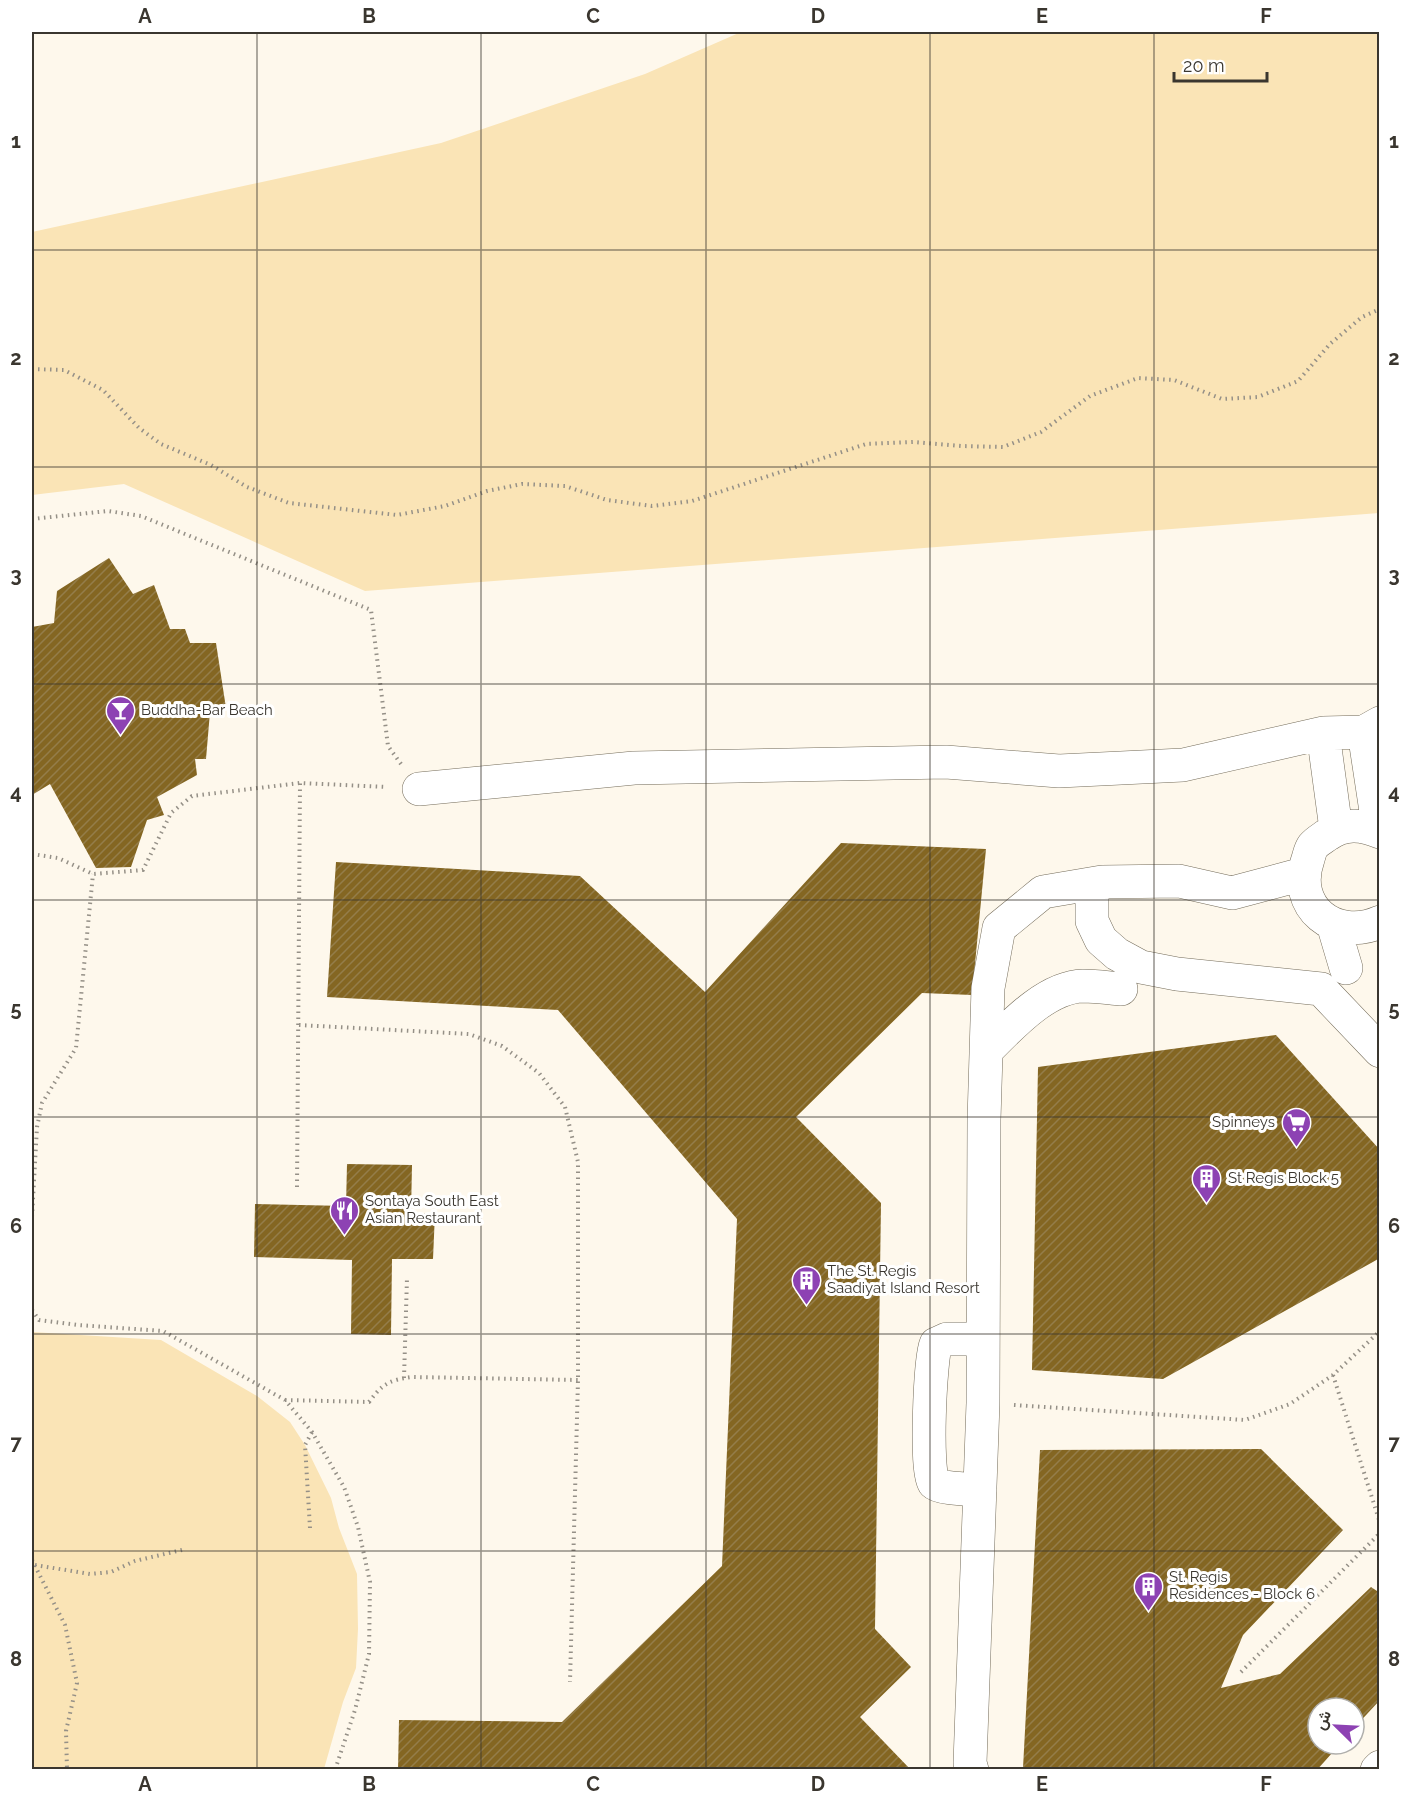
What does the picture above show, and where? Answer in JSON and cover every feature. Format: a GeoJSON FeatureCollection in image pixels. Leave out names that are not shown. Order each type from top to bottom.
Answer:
{"type":"FeatureCollection","features":[{"type":"Feature","properties":{"kind":"street"},"geometry":{"type":"LineString","coordinates":[[419,789],[634,768],[946,762],[1059,771],[1183,765],[1323,733],[1372,728],[1379,831],[1365,826],[1350,825],[1336,829],[1312,846],[1303,874],[1304,889],[1310,904],[1320,916],[1333,924],[1348,928],[1363,928],[1380,921]]}},
{"type":"Feature","properties":{"kind":"street"},"geometry":{"type":"LineString","coordinates":[[1323,733],[1336,829]]}},
{"type":"Feature","properties":{"kind":"street"},"geometry":{"type":"LineString","coordinates":[[972,1770],[970,1763],[972,1663],[983,1403],[984,1120],[988,988],[999,928],[1043,892],[1102,882],[1179,880],[1232,893],[1303,874]]}},
{"type":"Feature","properties":{"kind":"street"},"geometry":{"type":"LineString","coordinates":[[1092,884],[1092,921],[1101,940],[1117,954],[1141,967],[1177,974],[1321,990],[1380,1051]]}},
{"type":"Feature","properties":{"kind":"street"},"geometry":{"type":"LineString","coordinates":[[1333,924],[1346,968]]}},
{"type":"Feature","properties":{"kind":"street"},"geometry":{"type":"LineString","coordinates":[[986,1051],[1020,1017],[1050,996],[1081,986],[1121,989]]}},
{"type":"Feature","properties":{"kind":"street"},"geometry":{"type":"LineString","coordinates":[[980,1490],[939,1486],[933,1483],[928,1460],[934,1348],[939,1341],[947,1339],[983,1339]]}},
{"type":"Feature","properties":{"kind":"path"},"geometry":{"type":"LineString","coordinates":[[32,369],[64,370],[103,390],[139,428],[161,444],[211,465],[247,487],[289,503],[397,515],[445,506],[487,491],[522,484],[565,486],[607,500],[652,506],[693,501],[866,444],[914,442],[1003,447],[1041,432],[1090,396],[1138,378],[1174,380],[1222,399],[1258,398],[1298,381],[1330,344],[1362,317],[1380,309]]}},
{"type":"Feature","properties":{"kind":"path"},"geometry":{"type":"LineString","coordinates":[[32,519],[108,511],[141,516],[371,610],[388,746],[419,789]]}},
{"type":"Feature","properties":{"kind":"path"},"geometry":{"type":"LineString","coordinates":[[32,854],[58,858],[93,874],[142,870],[171,813],[192,796],[300,783],[419,789]]}},
{"type":"Feature","properties":{"kind":"path"},"geometry":{"type":"LineString","coordinates":[[297,1187],[300,783]]}},
{"type":"Feature","properties":{"kind":"path"},"geometry":{"type":"LineString","coordinates":[[32,1217],[33,1151],[42,1103],[76,1048],[93,874]]}},
{"type":"Feature","properties":{"kind":"path"},"geometry":{"type":"LineString","coordinates":[[299,1025],[469,1034],[502,1046],[539,1073],[565,1107],[578,1162],[578,1380],[570,1682]]}},
{"type":"Feature","properties":{"kind":"path"},"geometry":{"type":"LineString","coordinates":[[404,1378],[407,1278]]}},
{"type":"Feature","properties":{"kind":"path"},"geometry":{"type":"LineString","coordinates":[[32,1310],[39,1320],[163,1331],[285,1400],[312,1432],[344,1487],[358,1527],[370,1582],[369,1654],[355,1710],[335,1770]]}},
{"type":"Feature","properties":{"kind":"path"},"geometry":{"type":"LineString","coordinates":[[983,1403],[1245,1420],[1290,1404],[1333,1375],[1380,1331]]}},
{"type":"Feature","properties":{"kind":"path"},"geometry":{"type":"LineString","coordinates":[[1333,1375],[1380,1523]]}},
{"type":"Feature","properties":{"kind":"path"},"geometry":{"type":"LineString","coordinates":[[285,1400],[369,1402],[379,1388],[393,1380],[404,1378],[578,1380]]}},
{"type":"Feature","properties":{"kind":"path"},"geometry":{"type":"LineString","coordinates":[[310,1528],[305,1445],[312,1432]]}},
{"type":"Feature","properties":{"kind":"path"},"geometry":{"type":"LineString","coordinates":[[1242,1672],[1380,1533]]}},
{"type":"Feature","properties":{"kind":"path"},"geometry":{"type":"LineString","coordinates":[[33,1562],[90,1574],[111,1572],[135,1562],[186,1549]]}},
{"type":"Feature","properties":{"kind":"path"},"geometry":{"type":"LineString","coordinates":[[33,1562],[64,1625],[77,1683],[66,1731],[67,1770]]}},
{"type":"Feature","properties":{"kind":"shaded area"},"geometry":{"type":"Polygon","coordinates":[[[741,32],[1379,32],[1379,513],[365,591],[124,484],[32,495],[32,232],[441,143],[645,74],[741,32]]]}},
{"type":"Feature","properties":{"kind":"shaded area"},"geometry":{"type":"Polygon","coordinates":[[[32,1332],[161,1340],[257,1396],[290,1422],[305,1445],[331,1498],[339,1528],[357,1574],[356,1668],[343,1702],[324,1769],[32,1769],[32,1332]]]}},
{"type":"Feature","properties":{"kind":"building","name":"Buddha-Bar Beach"},"geometry":{"type":"Polygon","coordinates":[[[109,558],[133,594],[154,585],[170,629],[185,629],[190,643],[216,643],[226,708],[210,712],[206,759],[195,759],[197,775],[157,797],[164,815],[147,820],[131,867],[96,868],[50,784],[32,795],[32,627],[54,623],[57,591],[109,558]]]}},
{"type":"Feature","properties":{"kind":"building","name":"The St. Regis Saadiyat Island Resort"},"geometry":{"type":"Polygon","coordinates":[[[841,843],[986,849],[972,995],[922,993],[796,1117],[881,1203],[875,1629],[911,1667],[860,1717],[911,1770],[398,1770],[399,1720],[562,1722],[722,1566],[737,1219],[558,1010],[327,997],[336,862],[580,876],[705,992],[841,843]]]}},
{"type":"Feature","properties":{"kind":"building","name":"St Regis Block 5"},"geometry":{"type":"Polygon","coordinates":[[[1276,1035],[1380,1150],[1380,1258],[1163,1379],[1032,1370],[1038,1067],[1276,1035]]]}},
{"type":"Feature","properties":{"kind":"building","name":"Sontaya South East Asian Restaurant"},"geometry":{"type":"Polygon","coordinates":[[[347,1164],[412,1165],[411,1213],[435,1213],[433,1259],[392,1259],[391,1335],[351,1334],[352,1260],[254,1257],[255,1204],[346,1206],[347,1164]]]}},
{"type":"Feature","properties":{"kind":"building","name":"St. Regis Residences - Block 6"},"geometry":{"type":"Polygon","coordinates":[[[1261,1449],[1343,1530],[1243,1635],[1221,1688],[1280,1674],[1371,1587],[1380,1593],[1380,1700],[1366,1715],[1366,1696],[1306,1696],[1306,1756],[1329,1756],[1317,1770],[1023,1768],[1040,1450],[1261,1449]]]}},
{"type":"Feature","properties":{"kind":"place","name":"Buddha-Bar Beach"},"geometry":{"type":"Point","coordinates":[120,736]}},
{"type":"Feature","properties":{"kind":"place","name":"Spinneys"},"geometry":{"type":"Point","coordinates":[1296,1148]}},
{"type":"Feature","properties":{"kind":"place","name":"St Regis Block 5"},"geometry":{"type":"Point","coordinates":[1207,1204]}},
{"type":"Feature","properties":{"kind":"place","name":"Sontaya South East Asian Restaurant"},"geometry":{"type":"Point","coordinates":[344,1236]}},
{"type":"Feature","properties":{"kind":"place","name":"The St. Regis Saadiyat Island Resort"},"geometry":{"type":"Point","coordinates":[806,1306]}},
{"type":"Feature","properties":{"kind":"place","name":"St. Regis Residences - Block 6"},"geometry":{"type":"Point","coordinates":[1148,1612]}}]}
